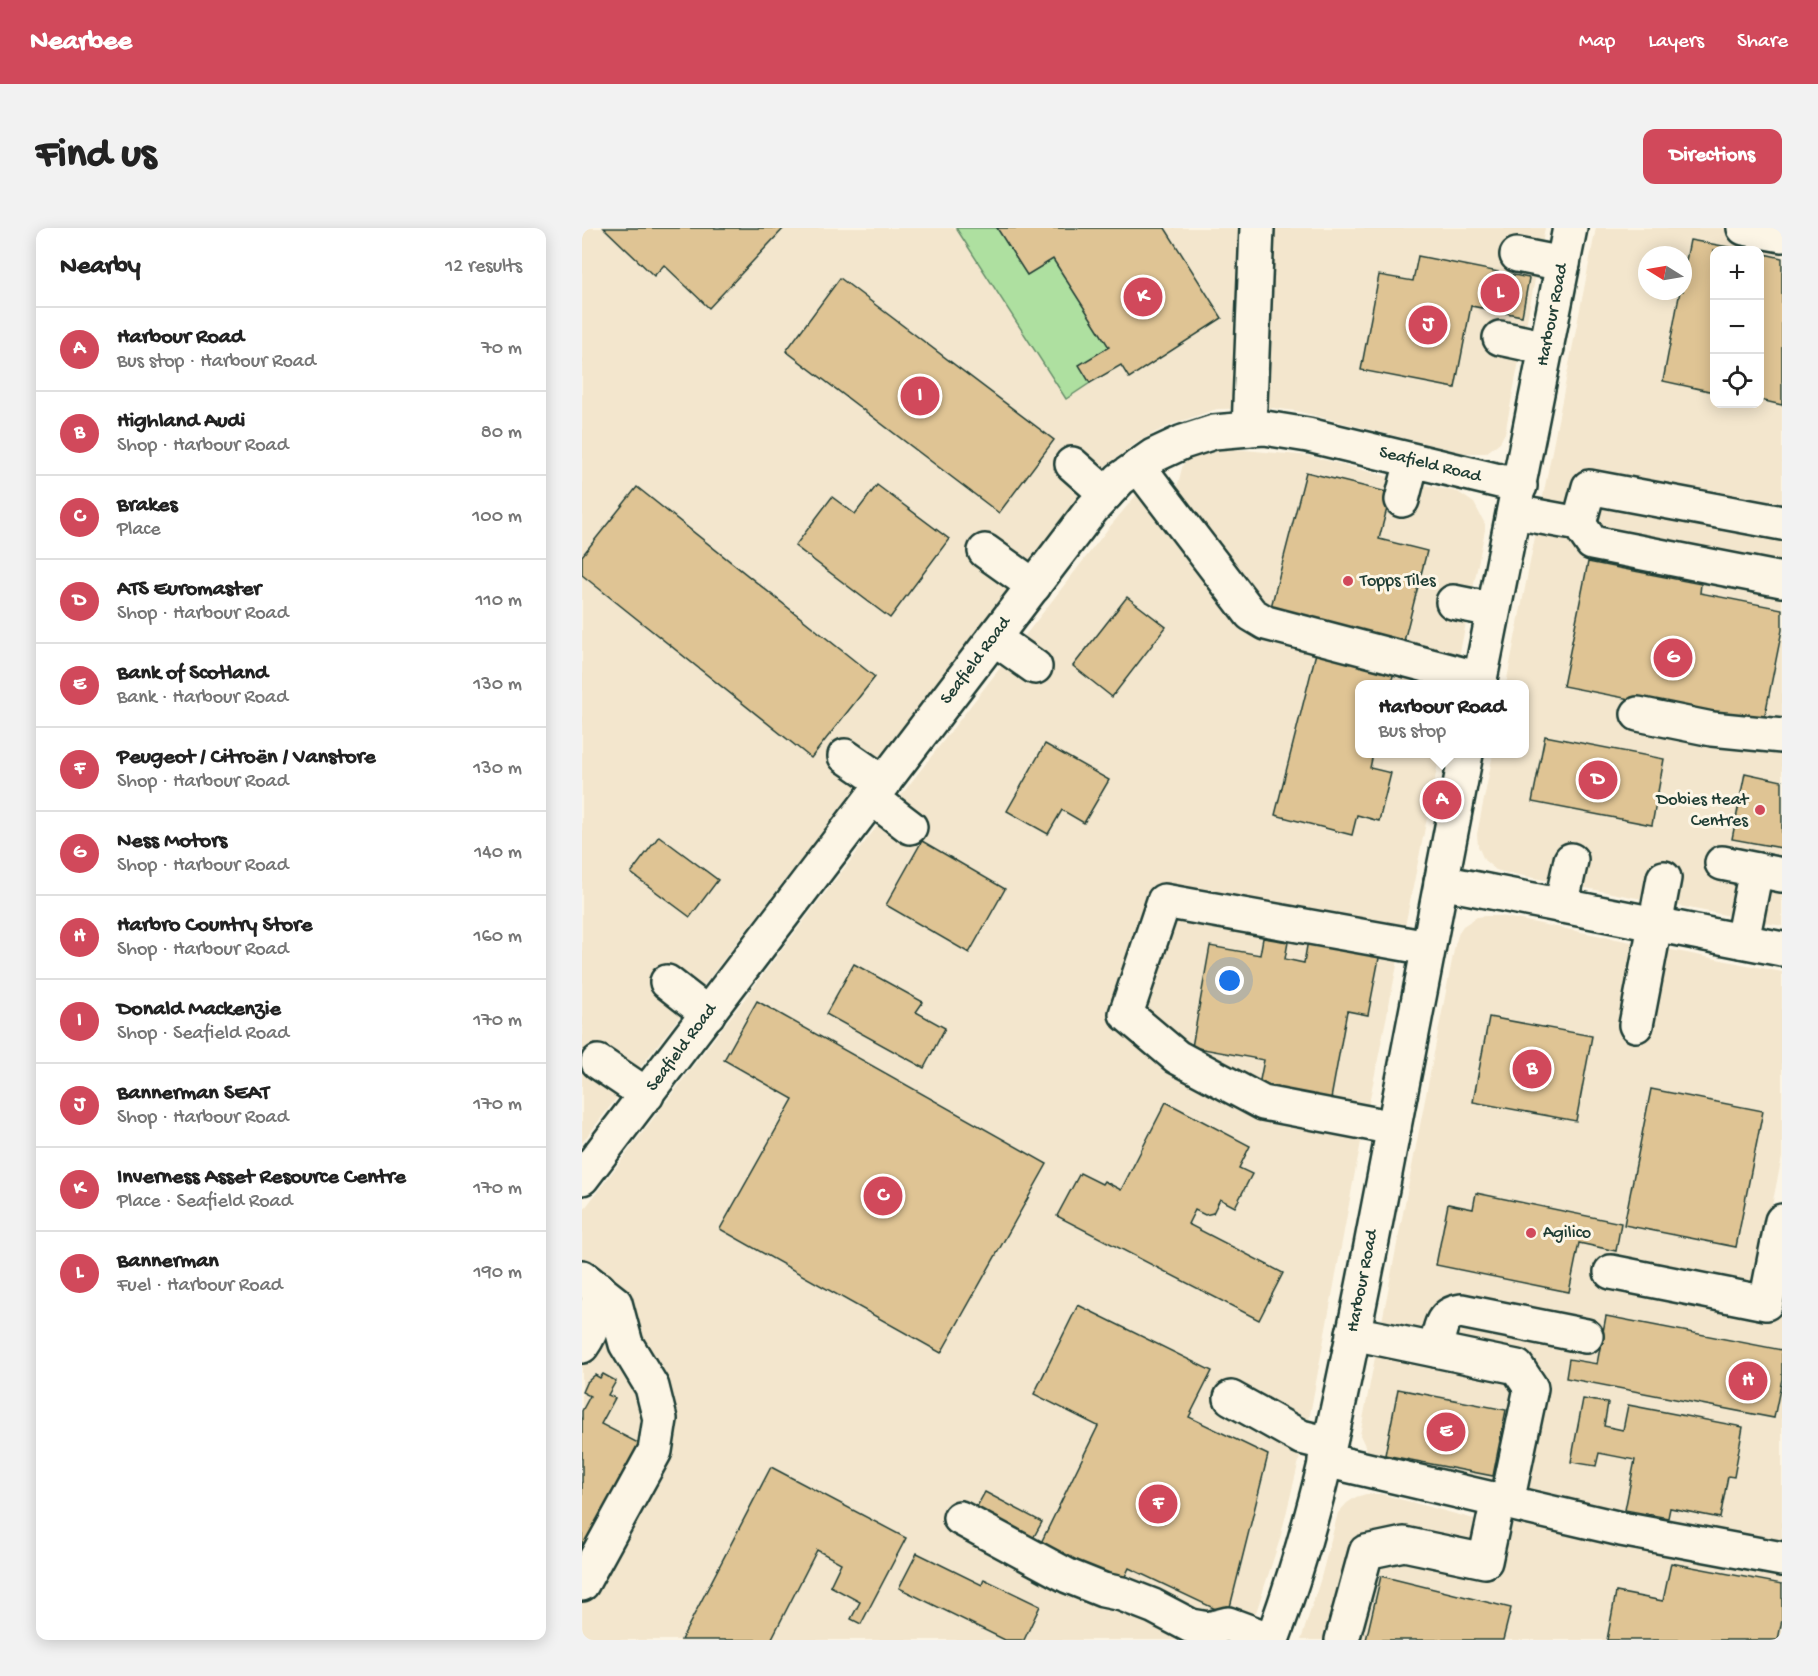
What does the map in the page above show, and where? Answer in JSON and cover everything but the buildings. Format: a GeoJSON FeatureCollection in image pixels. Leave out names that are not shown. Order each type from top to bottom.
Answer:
{"type":"FeatureCollection","features":[{"type":"Feature","properties":{"kind":"street"},"geometry":{"type":"LineString","coordinates":[[1249,429],[1257,228]]}},
{"type":"Feature","properties":{"kind":"street","name":"Harbour Road"},"geometry":{"type":"LineString","coordinates":[[1479,680],[1570,228]]}},
{"type":"Feature","properties":{"kind":"street"},"geometry":{"type":"LineString","coordinates":[[1744,228],[1782,235]]}},
{"type":"Feature","properties":{"kind":"street"},"geometry":{"type":"LineString","coordinates":[[1517,255],[1563,264]]}},
{"type":"Feature","properties":{"kind":"street"},"geometry":{"type":"LineString","coordinates":[[1500,338],[1547,348]]}},
{"type":"Feature","properties":{"kind":"street","name":"Seafield Road"},"geometry":{"type":"LineString","coordinates":[[582,1178],[1092,509],[1120,479],[1153,456],[1214,432],[1265,428],[1308,435],[1412,461],[1579,524]]}},
{"type":"Feature","properties":{"kind":"street"},"geometry":{"type":"LineString","coordinates":[[1402,500],[1412,461]]}},
{"type":"Feature","properties":{"kind":"street"},"geometry":{"type":"LineString","coordinates":[[1072,464],[1106,494]]}},
{"type":"Feature","properties":{"kind":"street"},"geometry":{"type":"LineString","coordinates":[[1138,466],[1251,614],[1266,623],[1472,680]]}},
{"type":"Feature","properties":{"kind":"street"},"geometry":{"type":"LineString","coordinates":[[1782,523],[1589,487],[1579,524],[1592,543],[1782,580]]}},
{"type":"Feature","properties":{"kind":"street"},"geometry":{"type":"LineString","coordinates":[[985,551],[1034,586]]}},
{"type":"Feature","properties":{"kind":"street"},"geometry":{"type":"LineString","coordinates":[[1453,602],[1493,610]]}},
{"type":"Feature","properties":{"kind":"street"},"geometry":{"type":"LineString","coordinates":[[994,638],[1035,667]]}},
{"type":"Feature","properties":{"kind":"street"},"geometry":{"type":"LineString","coordinates":[[1638,714],[1712,729],[1782,734]]}},
{"type":"Feature","properties":{"kind":"street"},"geometry":{"type":"LineString","coordinates":[[845,756],[910,827]]}},
{"type":"Feature","properties":{"kind":"street","name":"Harbour Road"},"geometry":{"type":"LineString","coordinates":[[1272,1640],[1291,1589],[1327,1452],[1394,1128],[1465,758]]}},
{"type":"Feature","properties":{"kind":"street"},"geometry":{"type":"LineString","coordinates":[[1561,906],[1571,860]]}},
{"type":"Feature","properties":{"kind":"street"},"geometry":{"type":"LineString","coordinates":[[1722,863],[1769,873],[1742,941]]}},
{"type":"Feature","properties":{"kind":"street"},"geometry":{"type":"LineString","coordinates":[[1635,1025],[1664,878]]}},
{"type":"Feature","properties":{"kind":"street"},"geometry":{"type":"LineString","coordinates":[[1441,882],[1782,949]]}},
{"type":"Feature","properties":{"kind":"street"},"geometry":{"type":"LineString","coordinates":[[1394,1128],[1263,1103],[1177,1057],[1126,1014],[1164,901],[1428,948]]}},
{"type":"Feature","properties":{"kind":"street"},"geometry":{"type":"LineString","coordinates":[[667,982],[708,1014]]}},
{"type":"Feature","properties":{"kind":"street"},"geometry":{"type":"LineString","coordinates":[[598,1062],[647,1095]]}},
{"type":"Feature","properties":{"kind":"street"},"geometry":{"type":"LineString","coordinates":[[1611,1272],[1766,1303],[1782,1221]]}},
{"type":"Feature","properties":{"kind":"street"},"geometry":{"type":"LineString","coordinates":[[582,1346],[597,1315],[591,1283]]}},
{"type":"Feature","properties":{"kind":"street"},"geometry":{"type":"LineString","coordinates":[[582,1584],[655,1451],[660,1419],[652,1387],[626,1344],[615,1303],[591,1283]]}},
{"type":"Feature","properties":{"kind":"street"},"geometry":{"type":"LineString","coordinates":[[1436,1350],[1444,1319],[1451,1312],[1461,1311],[1586,1336]]}},
{"type":"Feature","properties":{"kind":"street"},"geometry":{"type":"LineString","coordinates":[[1342,1640],[1366,1552],[1404,1544],[1485,1561],[1531,1388],[1517,1367],[1353,1333]]}},
{"type":"Feature","properties":{"kind":"street"},"geometry":{"type":"LineString","coordinates":[[1231,1398],[1327,1452],[1502,1501],[1621,1529],[1782,1559]]}},
{"type":"Feature","properties":{"kind":"street"},"geometry":{"type":"LineString","coordinates":[[960,1518],[1068,1576],[1153,1606],[1191,1626],[1208,1629],[1227,1624],[1272,1640]]}},
{"type":"Feature","properties":{"kind":"shaded area"},"geometry":{"type":"Polygon","coordinates":[[[582,228],[1545,228],[1505,433],[1500,442],[1486,453],[1463,453],[1296,411],[1272,408],[1217,409],[1154,433],[1103,468],[582,1143],[582,228]]]}},
{"type":"Feature","properties":{"kind":"shaded area"},"geometry":{"type":"Polygon","coordinates":[[[1596,228],[1782,228],[1782,926],[1503,872],[1496,870],[1484,860],[1478,846],[1477,834],[1492,758],[1529,758],[1529,680],[1507,680],[1596,228]]]}},
{"type":"Feature","properties":{"kind":"shaded area"},"geometry":{"type":"Polygon","coordinates":[[[1234,449],[1310,456],[1458,492],[1474,503],[1485,524],[1485,530],[1458,662],[1268,614],[1176,492],[1183,464],[1195,451],[1234,449]]]}},
{"type":"Feature","properties":{"kind":"shaded area"},"geometry":{"type":"Polygon","coordinates":[[[1138,493],[1144,494],[1245,620],[1441,680],[1355,680],[1355,758],[1439,758],[1355,1172],[1309,1420],[1280,1539],[1247,1640],[582,1640],[582,1212],[826,892],[1138,493]]]}},
{"type":"Feature","properties":{"kind":"shaded area"},"geometry":{"type":"Polygon","coordinates":[[[1501,916],[1782,972],[1782,1157],[1762,1254],[1782,1258],[1782,1640],[1301,1640],[1338,1513],[1356,1497],[1381,1494],[1478,1520],[1523,1525],[1530,1494],[1375,1456],[1367,1450],[1360,1435],[1455,945],[1463,926],[1477,917],[1501,916]]]}},
{"type":"Feature","properties":{"kind":"green space"},"geometry":{"type":"Polygon","coordinates":[[[956,228],[997,228],[1027,275],[1053,259],[1109,347],[1080,365],[1090,383],[1066,399],[956,228]]]}},
{"type":"Feature","properties":{"kind":"place","name":"Bannerman"},"geometry":{"type":"Point","coordinates":[1500,293]}},
{"type":"Feature","properties":{"kind":"place","name":"Inverness Asset Resource Centre"},"geometry":{"type":"Point","coordinates":[1143,297]}},
{"type":"Feature","properties":{"kind":"place","name":"Bannerman SEAT"},"geometry":{"type":"Point","coordinates":[1428,325]}},
{"type":"Feature","properties":{"kind":"place","name":"Donald Mackenzie"},"geometry":{"type":"Point","coordinates":[920,396]}},
{"type":"Feature","properties":{"kind":"place","name":"Topps Tiles"},"geometry":{"type":"Point","coordinates":[1348,581]}},
{"type":"Feature","properties":{"kind":"place","name":"Ness Motors"},"geometry":{"type":"Point","coordinates":[1673,658]}},
{"type":"Feature","properties":{"kind":"place","name":"ATS Euromaster"},"geometry":{"type":"Point","coordinates":[1598,780]}},
{"type":"Feature","properties":{"kind":"place","name":"Harbour Road"},"geometry":{"type":"Point","coordinates":[1442,800]}},
{"type":"Feature","properties":{"kind":"place","name":"Dobies Heat Centres"},"geometry":{"type":"Point","coordinates":[1760,810]}},
{"type":"Feature","properties":{"kind":"place","name":"Highland Audi"},"geometry":{"type":"Point","coordinates":[1532,1069]}},
{"type":"Feature","properties":{"kind":"place","name":"Brakes"},"geometry":{"type":"Point","coordinates":[883,1196]}},
{"type":"Feature","properties":{"kind":"place","name":"Agilico"},"geometry":{"type":"Point","coordinates":[1531,1233]}},
{"type":"Feature","properties":{"kind":"place","name":"Harbro Country Store"},"geometry":{"type":"Point","coordinates":[1748,1381]}},
{"type":"Feature","properties":{"kind":"place","name":"Bank of Scotland"},"geometry":{"type":"Point","coordinates":[1446,1432]}},
{"type":"Feature","properties":{"kind":"place","name":"Peugeot / Citroën / Vanstore"},"geometry":{"type":"Point","coordinates":[1158,1504]}}]}
